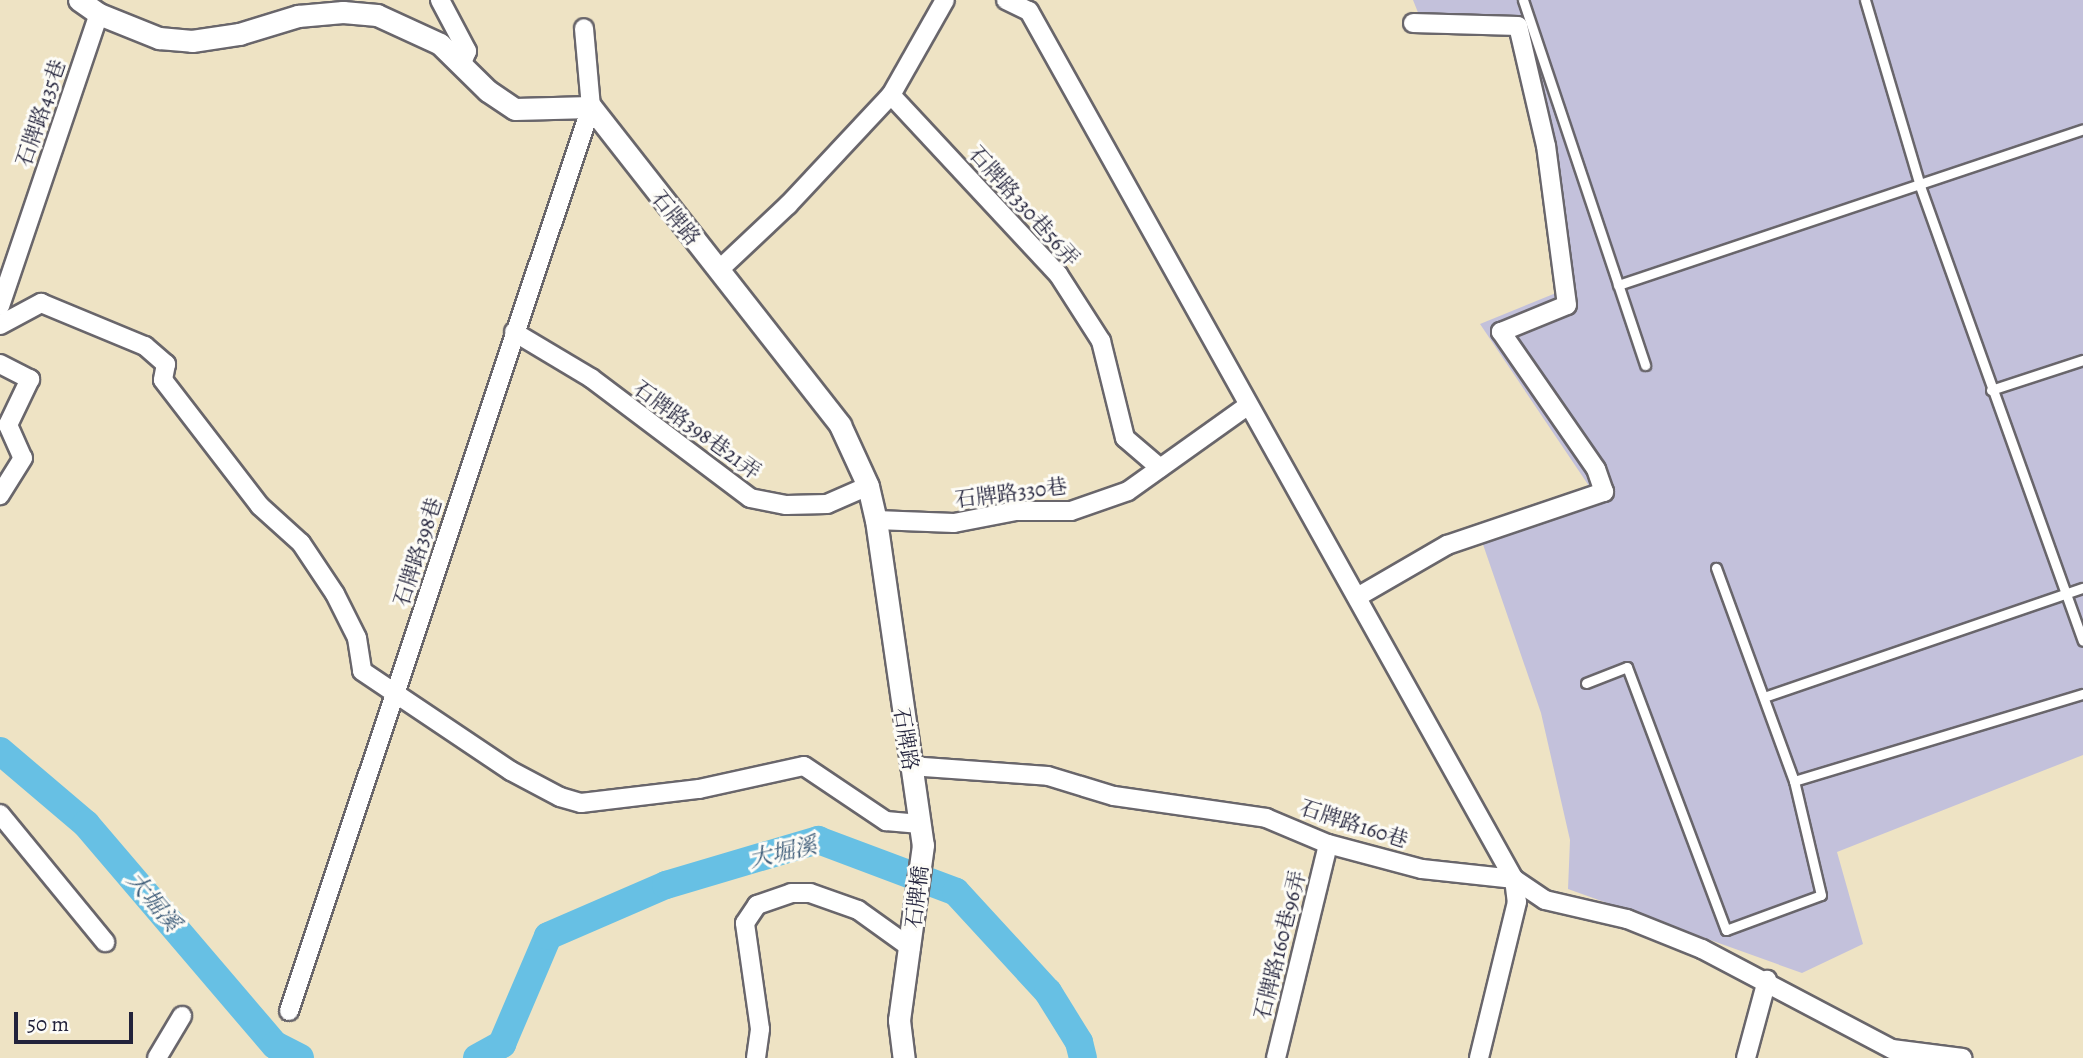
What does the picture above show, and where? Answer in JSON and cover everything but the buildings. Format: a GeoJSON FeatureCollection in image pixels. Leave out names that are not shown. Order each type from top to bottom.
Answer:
{"type":"FeatureCollection","features":[{"type":"Feature","properties":{"kind":"street"},"geometry":{"type":"LineString","coordinates":[[79,0],[99,14],[159,38],[192,41],[239,34],[299,16],[343,12],[377,15],[440,44],[488,91],[515,109],[591,107],[584,28]]}},
{"type":"Feature","properties":{"kind":"street"},"geometry":{"type":"LineString","coordinates":[[440,0],[467,51],[461,63]]}},
{"type":"Feature","properties":{"kind":"street"},"geometry":{"type":"LineString","coordinates":[[719,270],[788,205],[891,94],[945,0]]}},
{"type":"Feature","properties":{"kind":"street"},"geometry":{"type":"LineString","coordinates":[[1006,0],[1029,11],[1247,406],[1359,596],[1514,879],[1517,902],[1479,1058]]}},
{"type":"Feature","properties":{"kind":"street","name":"石牌路435巷"},"geometry":{"type":"LineString","coordinates":[[0,306],[99,14]]}},
{"type":"Feature","properties":{"kind":"street"},"geometry":{"type":"LineString","coordinates":[[1359,596],[1447,545],[1604,492],[1596,469],[1501,332],[1567,304],[1546,146],[1518,26],[1413,23]]}},
{"type":"Feature","properties":{"kind":"street","name":"石牌路330巷56弄"},"geometry":{"type":"LineString","coordinates":[[891,94],[1058,274],[1101,341],[1125,438],[1160,468]]}},
{"type":"Feature","properties":{"kind":"street","name":"石牌路"},"geometry":{"type":"LineString","coordinates":[[591,107],[841,425],[868,485],[876,520],[921,835]]}},
{"type":"Feature","properties":{"kind":"street","name":"石牌路398巷"},"geometry":{"type":"LineString","coordinates":[[289,1011],[591,107]]}},
{"type":"Feature","properties":{"kind":"street"},"geometry":{"type":"LineString","coordinates":[[0,325],[41,303],[145,346],[166,364],[163,380],[260,506],[300,543],[335,594],[358,638],[362,671],[394,696],[511,771],[559,797],[582,803],[699,789],[804,766],[886,821],[921,835]]}},
{"type":"Feature","properties":{"kind":"street","name":"石牌路398巷21弄"},"geometry":{"type":"LineString","coordinates":[[514,332],[591,377],[750,499],[786,505],[827,504],[868,485]]}},
{"type":"Feature","properties":{"kind":"street"},"geometry":{"type":"LineString","coordinates":[[0,364],[30,379],[8,425],[23,458],[0,495]]}},
{"type":"Feature","properties":{"kind":"street","name":"石牌路330巷"},"geometry":{"type":"LineString","coordinates":[[876,520],[954,523],[1015,511],[1072,510],[1128,491],[1247,406]]}},
{"type":"Feature","properties":{"kind":"street","name":"石牌路160巷"},"geometry":{"type":"LineString","coordinates":[[910,766],[1048,776],[1114,796],[1266,818],[1328,844],[1422,869],[1514,879],[1545,900],[1627,919],[1767,979],[1892,1049],[1962,1058]]}},
{"type":"Feature","properties":{"kind":"street"},"geometry":{"type":"LineString","coordinates":[[0,814],[105,942]]}},
{"type":"Feature","properties":{"kind":"street","name":"石牌橋"},"geometry":{"type":"LineString","coordinates":[[911,948],[921,835]]}},
{"type":"Feature","properties":{"kind":"street","name":"石牌路160巷96弄"},"geometry":{"type":"LineString","coordinates":[[1276,1058],[1328,844]]}},
{"type":"Feature","properties":{"kind":"street"},"geometry":{"type":"LineString","coordinates":[[756,1058],[760,1028],[746,923],[757,905],[791,893],[810,893],[858,911],[911,948],[900,1020],[904,1058]]}},
{"type":"Feature","properties":{"kind":"street"},"geometry":{"type":"LineString","coordinates":[[1746,1058],[1767,979]]}},
{"type":"Feature","properties":{"kind":"street"},"geometry":{"type":"LineString","coordinates":[[157,1058],[182,1016]]}},
{"type":"Feature","properties":{"kind":"lane"},"geometry":{"type":"LineString","coordinates":[[1523,0],[1645,365]]}},
{"type":"Feature","properties":{"kind":"lane"},"geometry":{"type":"LineString","coordinates":[[1865,0],[1920,186],[2083,641]]}},
{"type":"Feature","properties":{"kind":"lane"},"geometry":{"type":"LineString","coordinates":[[1618,285],[1920,186],[2083,129]]}},
{"type":"Feature","properties":{"kind":"lane"},"geometry":{"type":"LineString","coordinates":[[1992,390],[2083,360]]}},
{"type":"Feature","properties":{"kind":"lane"},"geometry":{"type":"LineString","coordinates":[[1586,683],[1627,667],[1726,930],[1821,895],[1794,781],[1716,568]]}},
{"type":"Feature","properties":{"kind":"lane"},"geometry":{"type":"LineString","coordinates":[[1764,697],[2083,588]]}},
{"type":"Feature","properties":{"kind":"lane"},"geometry":{"type":"LineString","coordinates":[[1794,781],[2083,694]]}},
{"type":"Feature","properties":{"kind":"shaded area"},"geometry":{"type":"Polygon","coordinates":[[[1413,0],[2083,0],[2083,755],[1837,852],[1863,944],[1802,973],[1568,889],[1570,840],[1541,713],[1477,527],[1589,486],[1480,324],[1556,293],[1534,120],[1507,30],[1421,20],[1413,0]]]}},
{"type":"Feature","properties":{"kind":"waterway","name":"大堀溪"},"geometry":{"type":"LineString","coordinates":[[0,751],[86,824],[275,1045],[300,1058]]}},
{"type":"Feature","properties":{"kind":"waterway","name":"大堀溪"},"geometry":{"type":"LineString","coordinates":[[477,1058],[502,1044],[548,936],[666,885],[818,840],[956,892],[1048,992],[1079,1042],[1083,1058]]}}]}
